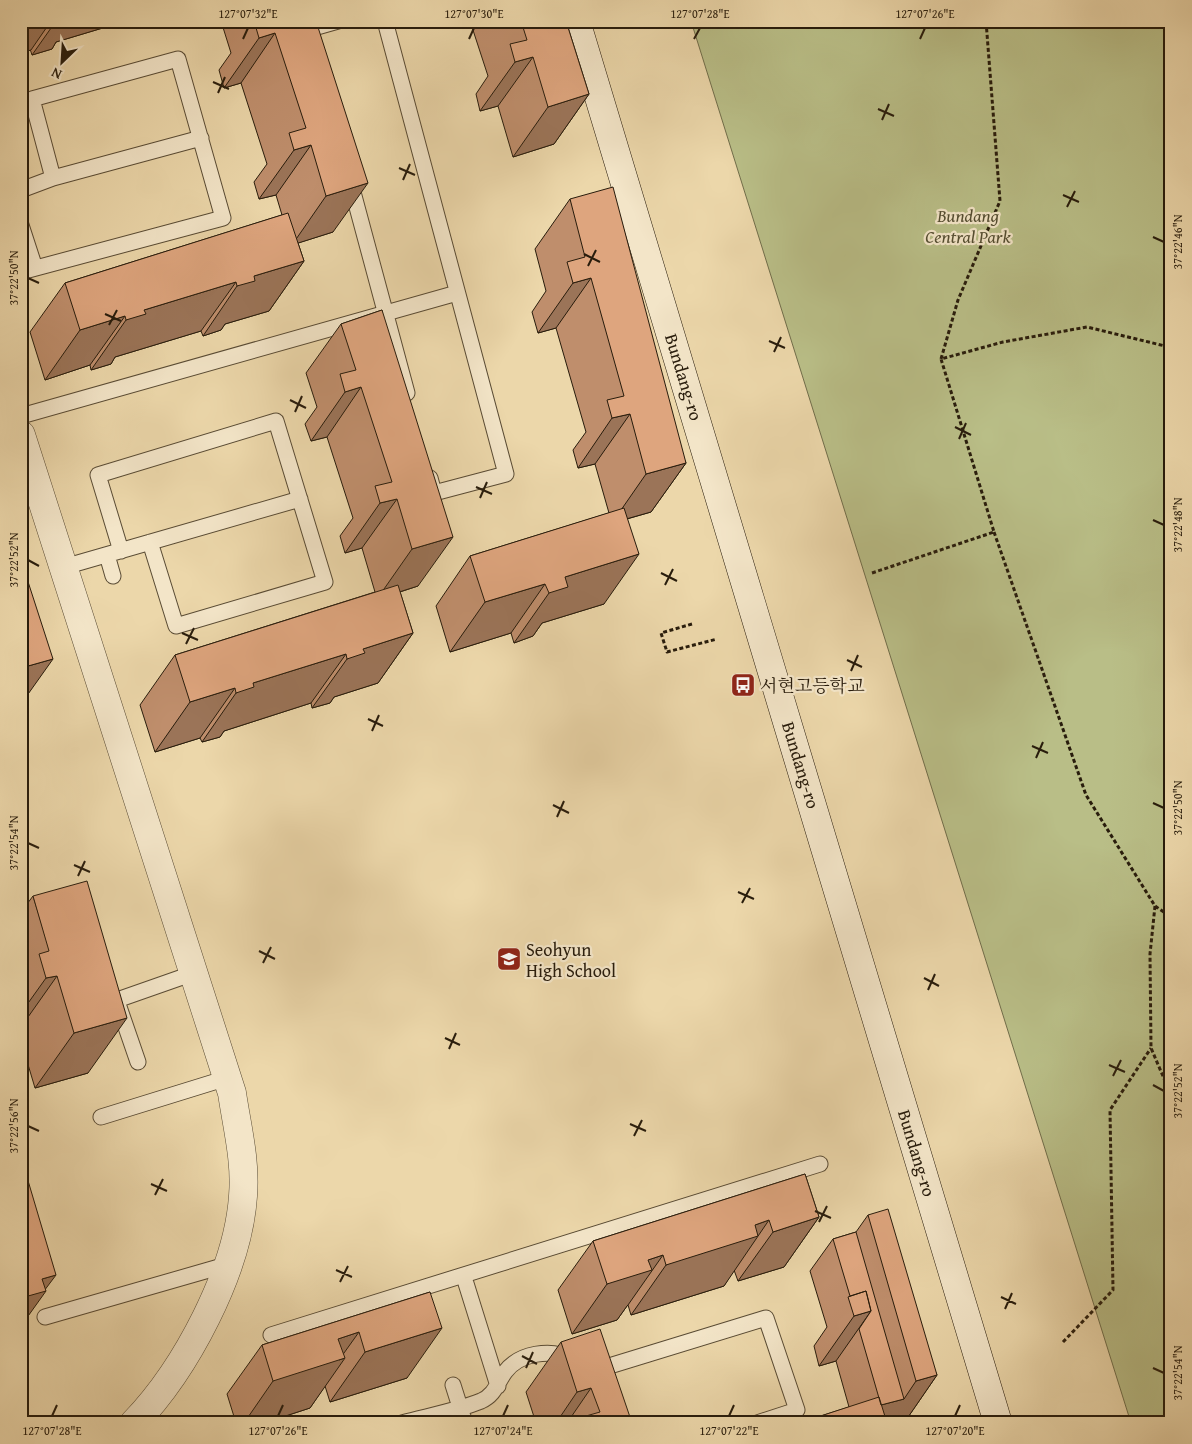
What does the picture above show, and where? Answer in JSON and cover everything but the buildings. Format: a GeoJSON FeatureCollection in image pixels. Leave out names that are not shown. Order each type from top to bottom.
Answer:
{"type":"FeatureCollection","features":[{"type":"Feature","properties":{"kind":"main road","name":"Bundang-ro"},"geometry":{"type":"LineString","coordinates":[[576,21],[998,1423]]}},
{"type":"Feature","properties":{"kind":"main road"},"geometry":{"type":"LineString","coordinates":[[21,435],[232,1094],[244,1164],[243,1197],[236,1234],[221,1284],[195,1340],[172,1377],[134,1423]]}},
{"type":"Feature","properties":{"kind":"lane"},"geometry":{"type":"LineString","coordinates":[[317,57],[310,29],[338,21]]}},
{"type":"Feature","properties":{"kind":"lane"},"geometry":{"type":"LineString","coordinates":[[384,21],[506,474],[434,493],[426,464]]}},
{"type":"Feature","properties":{"kind":"lane"},"geometry":{"type":"LineString","coordinates":[[21,225],[28,270],[223,218],[178,59],[32,99],[53,178]]}},
{"type":"Feature","properties":{"kind":"lane"},"geometry":{"type":"LineString","coordinates":[[22,189],[53,178],[201,138]]}},
{"type":"Feature","properties":{"kind":"lane"},"geometry":{"type":"LineString","coordinates":[[347,171],[411,408]]}},
{"type":"Feature","properties":{"kind":"lane"},"geometry":{"type":"LineString","coordinates":[[21,416],[457,293]]}},
{"type":"Feature","properties":{"kind":"lane"},"geometry":{"type":"LineString","coordinates":[[113,576],[114,553],[98,475],[276,421],[325,582],[176,626],[150,542]]}},
{"type":"Feature","properties":{"kind":"lane"},"geometry":{"type":"LineString","coordinates":[[64,567],[300,499]]}},
{"type":"Feature","properties":{"kind":"lane"},"geometry":{"type":"LineString","coordinates":[[117,1000],[194,973]]}},
{"type":"Feature","properties":{"kind":"lane"},"geometry":{"type":"LineString","coordinates":[[111,983],[138,1062]]}},
{"type":"Feature","properties":{"kind":"lane"},"geometry":{"type":"LineString","coordinates":[[101,1117],[227,1078]]}},
{"type":"Feature","properties":{"kind":"lane"},"geometry":{"type":"LineString","coordinates":[[271,1335],[820,1164]]}},
{"type":"Feature","properties":{"kind":"lane"},"geometry":{"type":"LineString","coordinates":[[45,1317],[226,1266]]}},
{"type":"Feature","properties":{"kind":"lane"},"geometry":{"type":"LineString","coordinates":[[464,1276],[498,1386]]}},
{"type":"Feature","properties":{"kind":"lane"},"geometry":{"type":"LineString","coordinates":[[402,1423],[460,1407],[489,1396],[498,1386],[504,1372],[515,1361],[542,1353],[559,1352],[574,1360],[586,1378],[766,1318],[797,1410],[757,1423]]}},
{"type":"Feature","properties":{"kind":"lane"},"geometry":{"type":"LineString","coordinates":[[453,1385],[465,1423]]}},
{"type":"Feature","properties":{"kind":"path"},"geometry":{"type":"LineString","coordinates":[[986,21],[1000,200],[958,300],[941,359],[994,532],[1086,795],[1155,906],[1171,917]]}},
{"type":"Feature","properties":{"kind":"path"},"geometry":{"type":"LineString","coordinates":[[941,359],[1003,342],[1088,327],[1165,346],[1171,351]]}},
{"type":"Feature","properties":{"kind":"path"},"geometry":{"type":"LineString","coordinates":[[872,573],[994,532]]}},
{"type":"Feature","properties":{"kind":"path"},"geometry":{"type":"LineString","coordinates":[[692,624],[661,633],[667,652],[717,639]]}},
{"type":"Feature","properties":{"kind":"path"},"geometry":{"type":"LineString","coordinates":[[1155,906],[1150,954],[1152,1048],[1171,1095]]}},
{"type":"Feature","properties":{"kind":"path"},"geometry":{"type":"LineString","coordinates":[[1063,1342],[1113,1290],[1110,1110],[1152,1048]]}},
{"type":"Feature","properties":{"kind":"green space","name":"Bundang Central Park"},"geometry":{"type":"Polygon","coordinates":[[[691,21],[1171,21],[1171,1423],[1131,1423],[691,21]]]}},
{"type":"Feature","properties":{"kind":"place","name":"서현고등학교"},"geometry":{"type":"Point","coordinates":[743,685]}},
{"type":"Feature","properties":{"kind":"place","name":"Seohyun High School"},"geometry":{"type":"Point","coordinates":[509,959]}}]}
